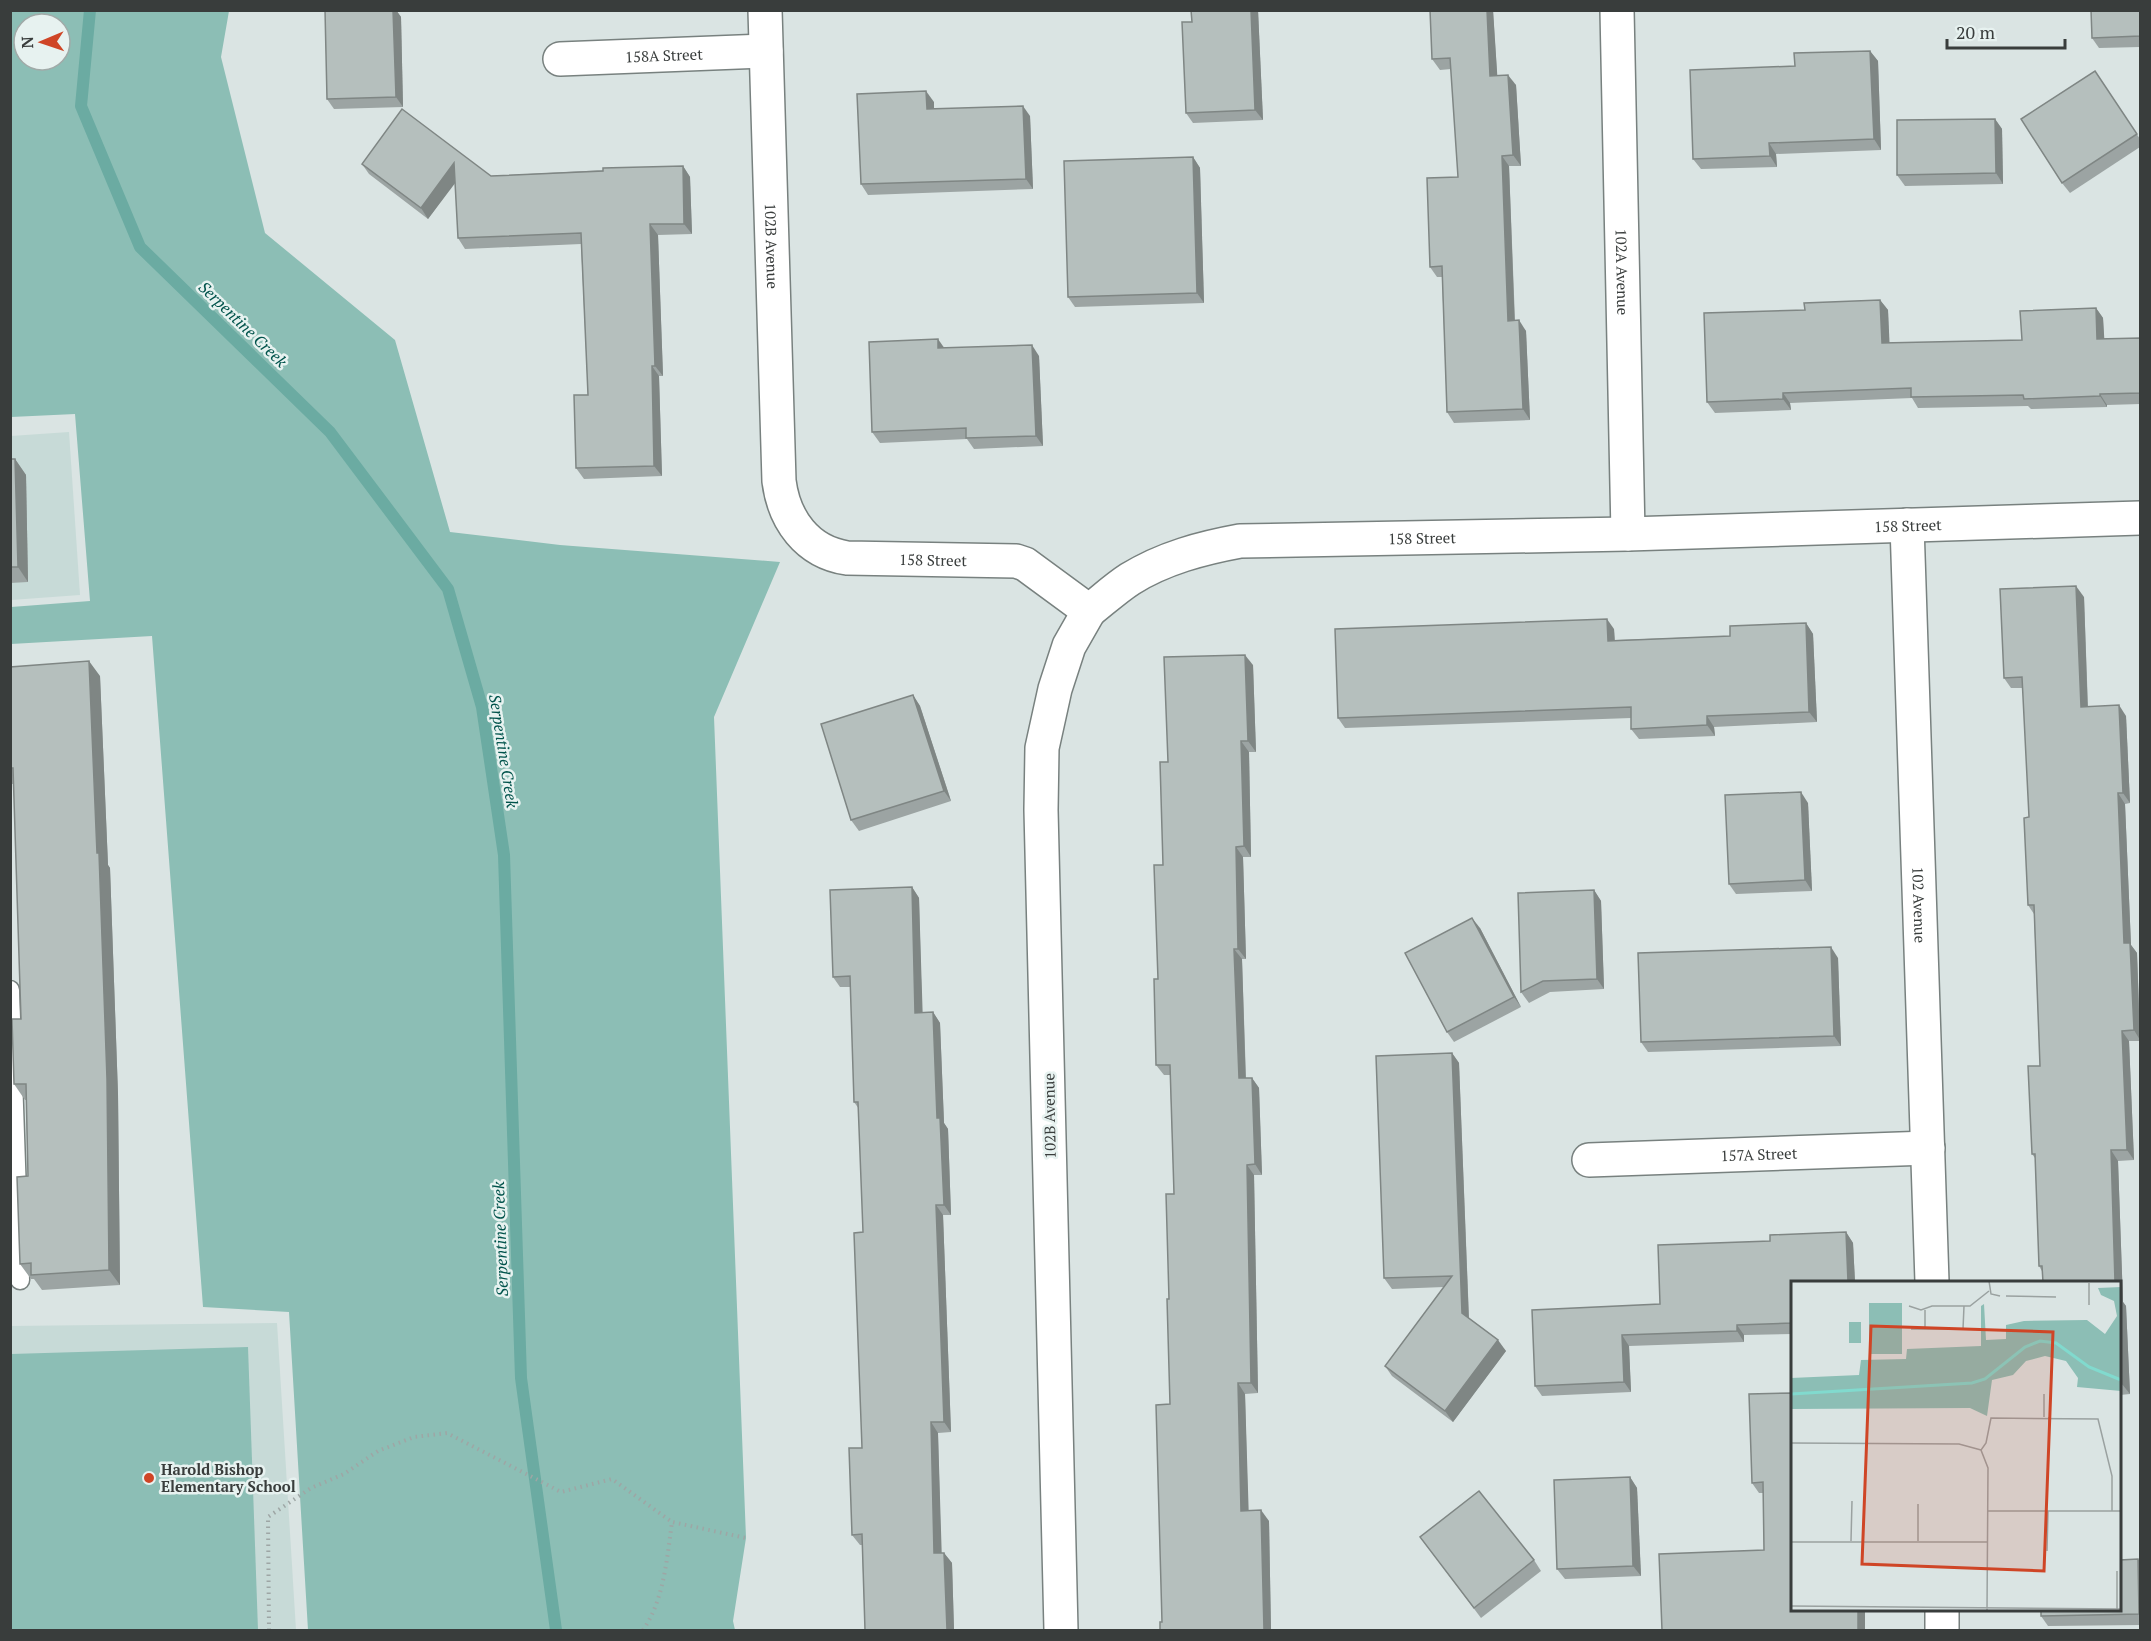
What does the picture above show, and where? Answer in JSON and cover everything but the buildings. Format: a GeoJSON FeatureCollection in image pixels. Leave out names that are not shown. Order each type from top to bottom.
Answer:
{"type":"FeatureCollection","features":[{"type":"Feature","properties":{"kind":"street","name":"102B Avenue"},"geometry":{"type":"LineString","coordinates":[[765,10],[779,481]]}},
{"type":"Feature","properties":{"kind":"street","name":"102A Avenue"},"geometry":{"type":"LineString","coordinates":[[1617,10],[1628,534]]}},
{"type":"Feature","properties":{"kind":"street","name":"158A Street"},"geometry":{"type":"LineString","coordinates":[[560,59],[766,51]]}},
{"type":"Feature","properties":{"kind":"street","name":"158 Street"},"geometry":{"type":"LineString","coordinates":[[779,481],[782,500],[795,526],[822,551],[847,558],[1016,561],[1025,564],[1089,611],[1130,579],[1171,559],[1204,548],[1240,541],[1628,534],[2140,518]]}},
{"type":"Feature","properties":{"kind":"street","name":"102 Avenue"},"geometry":{"type":"LineString","coordinates":[[1907,525],[1932,1281]]}},
{"type":"Feature","properties":{"kind":"street","name":"102B Avenue"},"geometry":{"type":"LineString","coordinates":[[1061,1630],[1041,810],[1042,748],[1055,689],[1069,646],[1089,611]]}},
{"type":"Feature","properties":{"kind":"street","name":"157A Street"},"geometry":{"type":"LineString","coordinates":[[1589,1160],[1928,1148]]}},
{"type":"Feature","properties":{"kind":"street"},"geometry":{"type":"LineString","coordinates":[[1942,1611],[1942,1630]]}},
{"type":"Feature","properties":{"kind":"lane"},"geometry":{"type":"LineString","coordinates":[[10,990],[13,1153],[20,1280]]}},
{"type":"Feature","properties":{"kind":"path"},"geometry":{"type":"LineString","coordinates":[[269,1630],[268,1517],[311,1488],[344,1474],[378,1451],[414,1437],[447,1433],[561,1492],[612,1479],[672,1522],[746,1538]]}},
{"type":"Feature","properties":{"kind":"path"},"geometry":{"type":"LineString","coordinates":[[643,1630],[650,1621],[664,1575],[672,1522]]}},
{"type":"Feature","properties":{"kind":"shaded area"},"geometry":{"type":"Polygon","coordinates":[[[69,432],[80,595],[11,600],[11,436],[69,432]]]}},
{"type":"Feature","properties":{"kind":"shaded area","name":"Harold Bishop Elementary School"},"geometry":{"type":"Polygon","coordinates":[[[277,1323],[296,1630],[11,1630],[10,1326],[277,1323]]]}},
{"type":"Feature","properties":{"kind":"green space"},"geometry":{"type":"Polygon","coordinates":[[[11,10],[229,11],[221,57],[265,233],[395,340],[450,532],[560,545],[780,562],[714,717],[746,1538],[733,1621],[735,1630],[308,1630],[289,1312],[203,1307],[152,636],[11,644],[11,607],[90,601],[75,414],[11,417],[11,10]]]}},
{"type":"Feature","properties":{"kind":"green space","name":"Harold Bishop Elementary School"},"geometry":{"type":"Polygon","coordinates":[[[248,1347],[258,1630],[11,1630],[11,1354],[248,1347]]]}},
{"type":"Feature","properties":{"kind":"waterway","name":"Serpentine Creek"},"geometry":{"type":"LineString","coordinates":[[90,10],[81,106],[140,247],[330,432],[448,589],[482,707],[504,855],[521,1378],[556,1630]]}},
{"type":"Feature","properties":{"kind":"place","name":"Harold Bishop Elementary School"},"geometry":{"type":"Point","coordinates":[149,1478]}}]}
